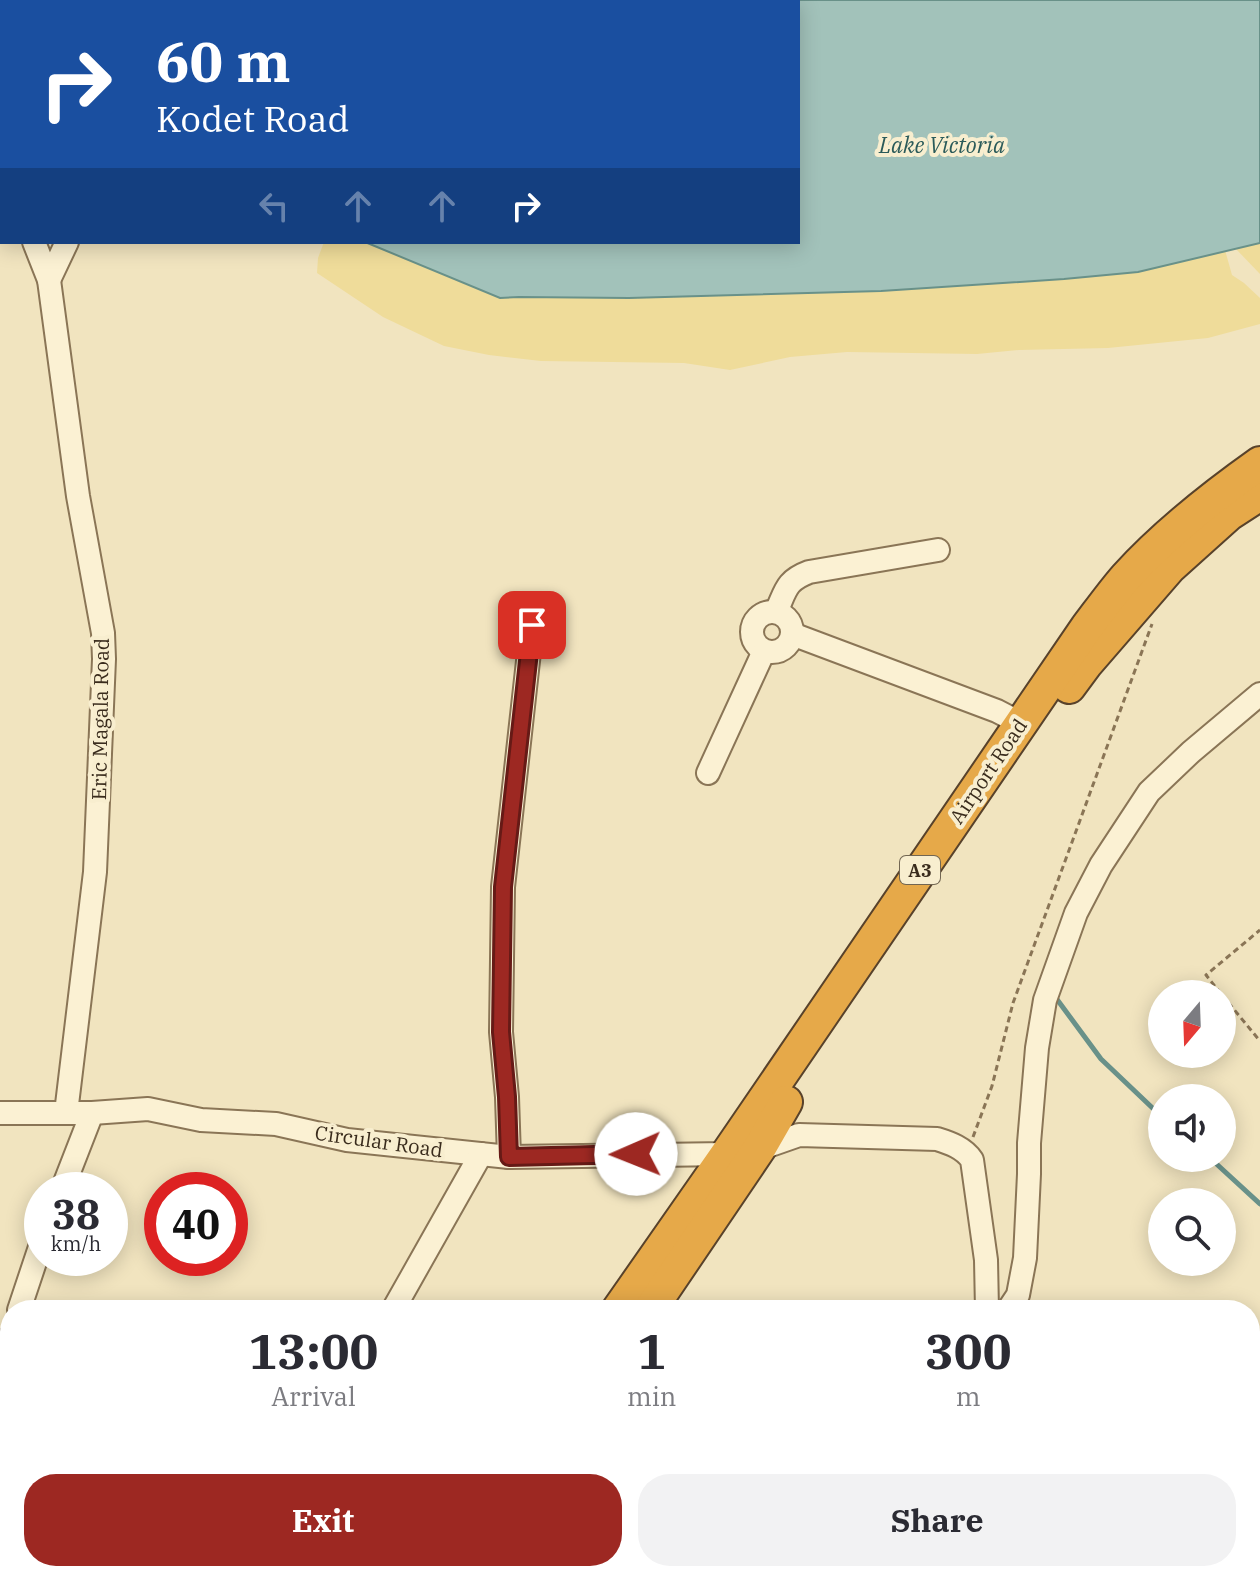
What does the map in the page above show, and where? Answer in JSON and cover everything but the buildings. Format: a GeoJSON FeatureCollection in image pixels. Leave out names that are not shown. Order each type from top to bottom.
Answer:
{"type":"FeatureCollection","features":[{"type":"Feature","properties":{"kind":"highway","name":"Airport Road"},"geometry":{"type":"LineString","coordinates":[[656,1300],[743,1152],[1020,723],[1087,627],[1126,577],[1175,530],[1260,463]]}},
{"type":"Feature","properties":{"kind":"highway","name":"Airport Road"},"geometry":{"type":"LineString","coordinates":[[626,1300],[743,1152],[813,1057],[1086,664],[1184,553],[1229,514],[1260,494]]}},
{"type":"Feature","properties":{"kind":"street","name":"Eric Magala Road"},"geometry":{"type":"LineString","coordinates":[[35,244],[49,280],[78,496],[103,633],[104,659],[95,872],[66,1113]]}},
{"type":"Feature","properties":{"kind":"street"},"geometry":{"type":"LineString","coordinates":[[49,280],[66,244]]}},
{"type":"Feature","properties":{"kind":"street"},"geometry":{"type":"LineString","coordinates":[[776,612],[795,577],[938,550]]}},
{"type":"Feature","properties":{"kind":"street"},"geometry":{"type":"LineString","coordinates":[[776,612],[789,623],[792,634],[785,647],[772,652],[764,651],[752,637],[753,624],[762,614],[776,612]]}},
{"type":"Feature","properties":{"kind":"street"},"geometry":{"type":"LineString","coordinates":[[509,1157],[501,1032],[503,887],[532,625]]}},
{"type":"Feature","properties":{"kind":"street"},"geometry":{"type":"LineString","coordinates":[[792,634],[997,711],[1020,723]]}},
{"type":"Feature","properties":{"kind":"street"},"geometry":{"type":"LineString","coordinates":[[708,773],[764,651]]}},
{"type":"Feature","properties":{"kind":"street"},"geometry":{"type":"LineString","coordinates":[[1015,1300],[1025,1258],[1029,1143],[1037,1048],[1045,1000],[1076,913],[1101,865],[1149,792],[1260,694]]}},
{"type":"Feature","properties":{"kind":"street","name":"Circular Road"},"geometry":{"type":"LineString","coordinates":[[0,1113],[92,1113],[148,1109],[201,1120],[276,1124],[347,1140],[509,1157],[743,1152]]}},
{"type":"Feature","properties":{"kind":"street"},"geometry":{"type":"LineString","coordinates":[[69,1172],[92,1113]]}},
{"type":"Feature","properties":{"kind":"street"},"geometry":{"type":"LineString","coordinates":[[743,1152],[799,1135],[937,1139],[967,1153],[972,1160],[986,1260],[987,1300]]}},
{"type":"Feature","properties":{"kind":"street"},"geometry":{"type":"LineString","coordinates":[[399,1300],[481,1154]]}},
{"type":"Feature","properties":{"kind":"street"},"geometry":{"type":"LineString","coordinates":[[22,1300],[30,1276]]}},
{"type":"Feature","properties":{"kind":"path"},"geometry":{"type":"LineString","coordinates":[[967,1153],[992,1086],[1013,1003],[1154,617]]}},
{"type":"Feature","properties":{"kind":"path"},"geometry":{"type":"LineString","coordinates":[[1210,980],[1206,975],[1260,930]]}},
{"type":"Feature","properties":{"kind":"path"},"geometry":{"type":"LineString","coordinates":[[1236,1011],[1260,1041]]}},
{"type":"Feature","properties":{"kind":"sand"},"geometry":{"type":"Polygon","coordinates":[[[1260,243],[1260,274],[1235,248],[1260,243]]]}},
{"type":"Feature","properties":{"kind":"sand"},"geometry":{"type":"Polygon","coordinates":[[[323,244],[370,244],[500,298],[629,298],[881,291],[1064,279],[1138,272],[1225,250],[1232,275],[1260,298],[1260,324],[1208,338],[1108,348],[977,354],[847,352],[790,357],[730,370],[684,363],[541,361],[444,346],[383,317],[317,273],[323,244]]]}},
{"type":"Feature","properties":{"kind":"water","name":"Lake Victoria"},"geometry":{"type":"Polygon","coordinates":[[[800,0],[1260,0],[1260,243],[1138,272],[1064,279],[881,291],[500,298],[370,244],[800,244],[800,0]]]}},
{"type":"Feature","properties":{"kind":"waterway"},"geometry":{"type":"LineString","coordinates":[[1056,998],[1101,1059],[1148,1104]]}},
{"type":"Feature","properties":{"kind":"waterway"},"geometry":{"type":"LineString","coordinates":[[1225,1172],[1260,1204]]}},
{"type":"Feature","properties":{"kind":"route"},"geometry":{"type":"LineString","coordinates":[[532,625],[503,887],[501,1032],[509,1157],[636,1154]]}}]}
